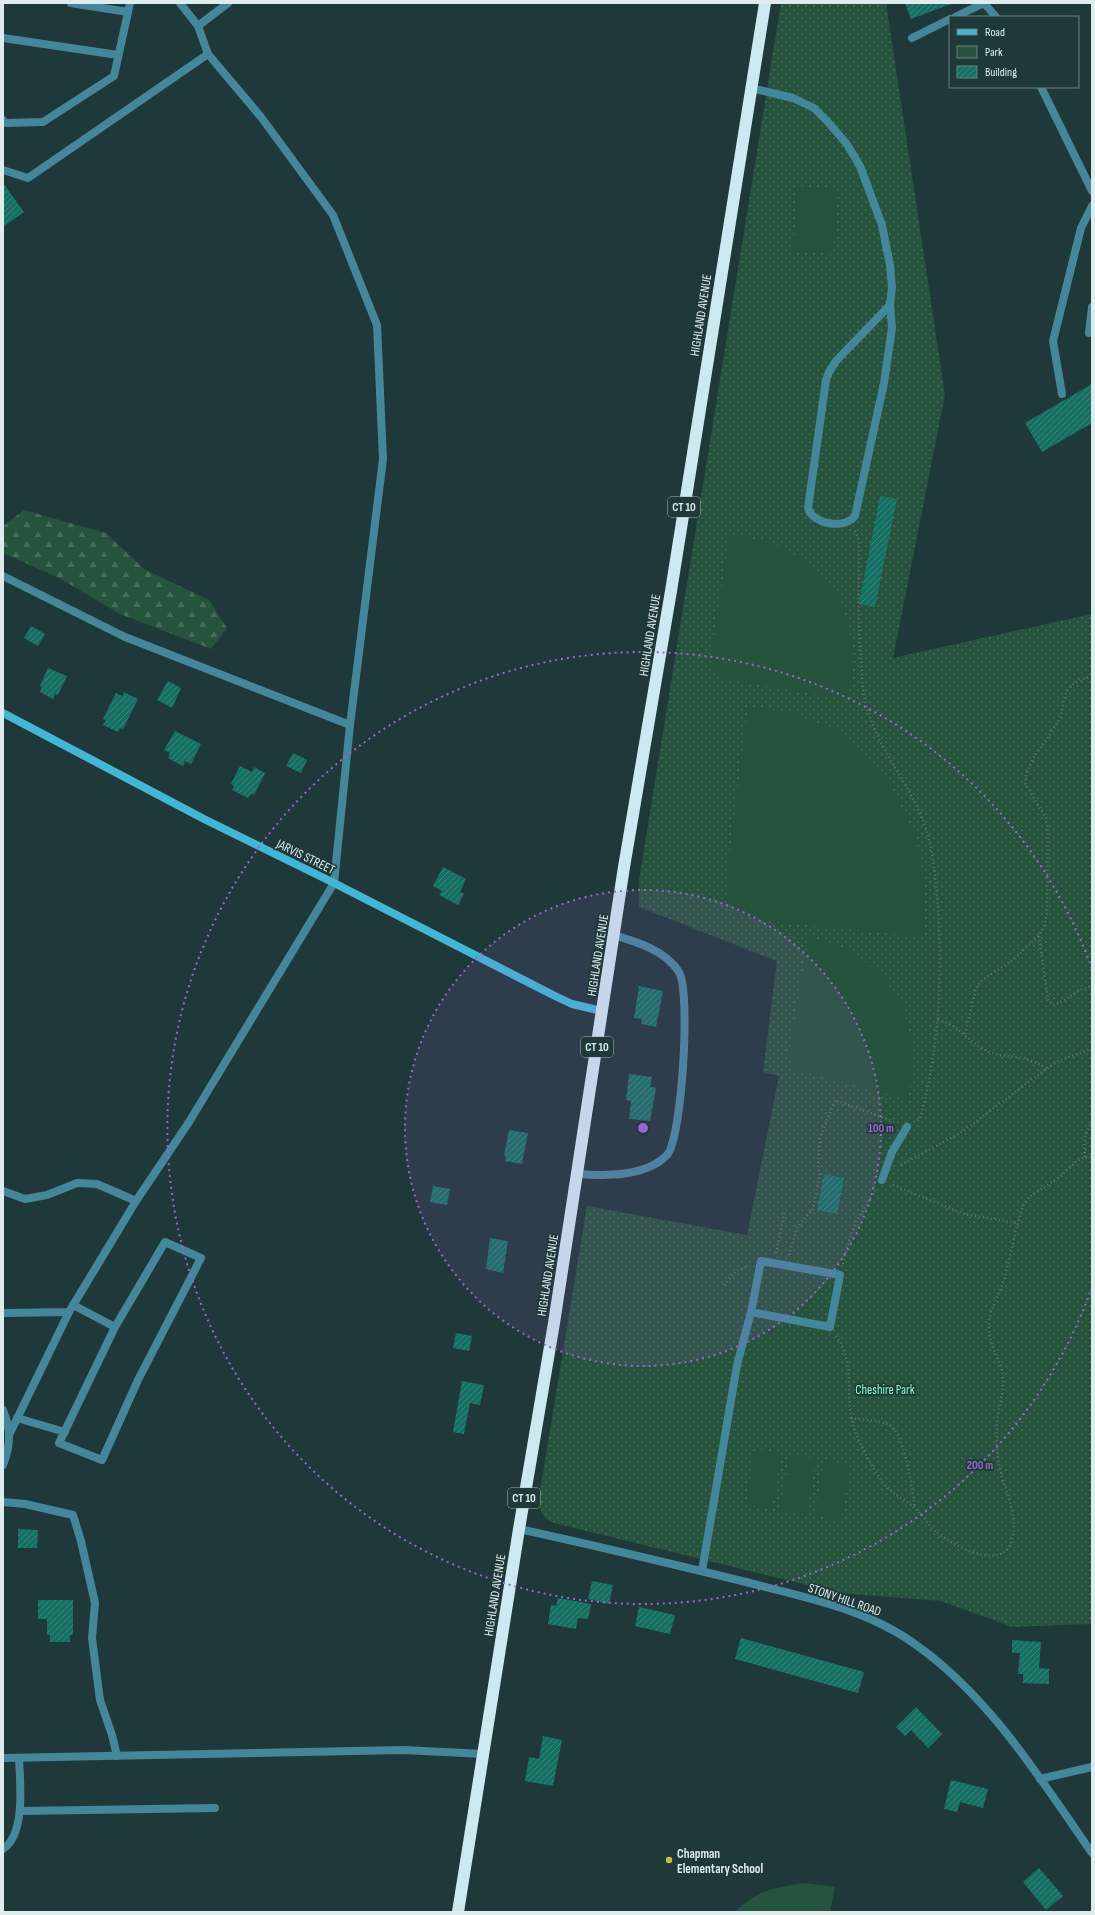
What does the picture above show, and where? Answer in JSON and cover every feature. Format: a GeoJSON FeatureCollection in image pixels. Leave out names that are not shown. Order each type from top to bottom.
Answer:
{"type":"FeatureCollection","features":[{"type":"Feature","properties":{"kind":"highway","name":"HIGHLAND AVENUE"},"geometry":{"type":"LineString","coordinates":[[458,1912],[765,3]]}},
{"type":"Feature","properties":{"kind":"street"},"geometry":{"type":"LineString","coordinates":[[71,3],[128,12]]}},
{"type":"Feature","properties":{"kind":"street"},"geometry":{"type":"LineString","coordinates":[[3,120],[5,123],[42,122],[114,76],[130,3]]}},
{"type":"Feature","properties":{"kind":"street"},"geometry":{"type":"LineString","coordinates":[[9,1435],[71,1309],[136,1201],[189,1122],[334,883],[350,725],[383,459],[376,325],[333,215],[261,117],[208,54],[198,26],[180,3]]}},
{"type":"Feature","properties":{"kind":"street"},"geometry":{"type":"LineString","coordinates":[[198,26],[228,3]]}},
{"type":"Feature","properties":{"kind":"street"},"geometry":{"type":"LineString","coordinates":[[957,16],[984,3],[995,16]]}},
{"type":"Feature","properties":{"kind":"street"},"geometry":{"type":"LineString","coordinates":[[912,38],[949,20]]}},
{"type":"Feature","properties":{"kind":"street"},"geometry":{"type":"LineString","coordinates":[[3,38],[118,55]]}},
{"type":"Feature","properties":{"kind":"street"},"geometry":{"type":"LineString","coordinates":[[3,170],[28,178],[208,54]]}},
{"type":"Feature","properties":{"kind":"street"},"geometry":{"type":"LineString","coordinates":[[751,88],[792,98],[814,108],[846,143],[860,166],[882,225],[890,265],[892,287],[890,305],[892,328],[884,383],[855,516],[851,521],[846,523],[834,523],[814,519],[809,514],[808,508],[828,372],[890,305]]}},
{"type":"Feature","properties":{"kind":"street"},"geometry":{"type":"LineString","coordinates":[[1041,88],[1092,191]]}},
{"type":"Feature","properties":{"kind":"street"},"geometry":{"type":"LineString","coordinates":[[1062,394],[1053,341],[1074,264],[1081,228],[1092,206]]}},
{"type":"Feature","properties":{"kind":"street"},"geometry":{"type":"LineString","coordinates":[[1089,333],[1092,307]]}},
{"type":"Feature","properties":{"kind":"street"},"geometry":{"type":"LineString","coordinates":[[3,576],[125,638],[350,725]]}},
{"type":"Feature","properties":{"kind":"street","name":"JARVIS STREET"},"geometry":{"type":"LineString","coordinates":[[3,713],[204,819],[334,883],[555,996],[572,1004],[602,1011]]}},
{"type":"Feature","properties":{"kind":"street"},"geometry":{"type":"LineString","coordinates":[[577,1174],[619,1174],[644,1169],[658,1162],[668,1154],[673,1139],[681,1092],[685,1036],[684,999],[679,973],[662,955],[632,940],[614,935]]}},
{"type":"Feature","properties":{"kind":"street"},"geometry":{"type":"LineString","coordinates":[[882,1180],[886,1164],[907,1127]]}},
{"type":"Feature","properties":{"kind":"street"},"geometry":{"type":"LineString","coordinates":[[3,1191],[25,1199],[47,1194],[77,1183],[97,1184],[136,1201]]}},
{"type":"Feature","properties":{"kind":"street"},"geometry":{"type":"LineString","coordinates":[[165,1242],[202,1258],[138,1380],[102,1460],[59,1443],[115,1328],[165,1242]]}},
{"type":"Feature","properties":{"kind":"street"},"geometry":{"type":"LineString","coordinates":[[702,1571],[737,1364],[751,1312],[761,1261],[840,1275],[830,1327],[751,1312]]}},
{"type":"Feature","properties":{"kind":"street"},"geometry":{"type":"LineString","coordinates":[[3,1313],[71,1309],[115,1328]]}},
{"type":"Feature","properties":{"kind":"street"},"geometry":{"type":"LineString","coordinates":[[3,1410],[8,1423],[9,1435],[9,1448],[3,1465]]}},
{"type":"Feature","properties":{"kind":"street"},"geometry":{"type":"LineString","coordinates":[[17,1418],[65,1432]]}},
{"type":"Feature","properties":{"kind":"street"},"geometry":{"type":"LineString","coordinates":[[3,1502],[25,1504],[73,1515],[81,1541],[86,1571],[95,1603],[92,1638],[100,1700],[112,1735],[117,1756]]}},
{"type":"Feature","properties":{"kind":"street","name":"STONY HILL ROAD"},"geometry":{"type":"LineString","coordinates":[[519,1529],[702,1571],[831,1604],[878,1622],[898,1633],[920,1647],[964,1685],[990,1714],[1040,1779],[1092,1853]]}},
{"type":"Feature","properties":{"kind":"street"},"geometry":{"type":"LineString","coordinates":[[3,1758],[404,1750],[483,1754]]}},
{"type":"Feature","properties":{"kind":"street"},"geometry":{"type":"LineString","coordinates":[[3,1849],[10,1844],[21,1811],[20,1758]]}},
{"type":"Feature","properties":{"kind":"street"},"geometry":{"type":"LineString","coordinates":[[1040,1779],[1092,1767]]}},
{"type":"Feature","properties":{"kind":"street"},"geometry":{"type":"LineString","coordinates":[[21,1811],[215,1808]]}},
{"type":"Feature","properties":{"kind":"path"},"geometry":{"type":"LineString","coordinates":[[787,1266],[797,1228],[813,1209],[820,1174],[818,1167],[820,1138],[835,1100],[907,1127],[920,1119],[929,1085],[938,1020],[940,940],[935,868],[930,842],[919,811],[887,755],[869,716],[864,699],[858,605],[858,540],[851,521]]}},
{"type":"Feature","properties":{"kind":"path"},"geometry":{"type":"LineString","coordinates":[[965,1034],[976,988],[981,981],[1014,959],[1039,936],[1045,923],[1047,912],[1048,832],[1046,818],[1026,785],[1026,773],[1060,719],[1068,690],[1078,681],[1092,677]]}},
{"type":"Feature","properties":{"kind":"path"},"geometry":{"type":"LineString","coordinates":[[1039,936],[1048,1000],[1053,1005],[1082,989],[1092,986]]}},
{"type":"Feature","properties":{"kind":"path"},"geometry":{"type":"LineString","coordinates":[[938,1020],[953,1025],[986,1051],[995,1054],[1031,1059],[1046,1069]]}},
{"type":"Feature","properties":{"kind":"path"},"geometry":{"type":"LineString","coordinates":[[900,1165],[962,1132],[1060,1060],[1092,1049]]}},
{"type":"Feature","properties":{"kind":"path"},"geometry":{"type":"LineString","coordinates":[[1085,1157],[1084,1142],[1089,1127],[1092,1123]]}},
{"type":"Feature","properties":{"kind":"path"},"geometry":{"type":"LineString","coordinates":[[830,1327],[846,1353],[849,1367],[851,1418],[860,1440],[886,1487],[916,1509],[935,1531],[964,1549],[979,1554],[993,1556],[1003,1553],[1009,1547],[1012,1538],[1013,1510],[999,1465],[997,1425],[1003,1379],[1000,1365],[991,1343],[989,1324],[991,1311],[1004,1281],[1023,1206],[1029,1197],[1044,1189],[1085,1157],[1092,1157]]}},
{"type":"Feature","properties":{"kind":"path"},"geometry":{"type":"LineString","coordinates":[[840,1275],[850,1237],[856,1222],[882,1180],[964,1214],[1018,1223]]}},
{"type":"Feature","properties":{"kind":"path"},"geometry":{"type":"LineString","coordinates":[[774,1264],[785,1210]]}},
{"type":"Feature","properties":{"kind":"path"},"geometry":{"type":"LineString","coordinates":[[724,1285],[736,1271],[744,1267],[760,1266]]}},
{"type":"Feature","properties":{"kind":"path"},"geometry":{"type":"LineString","coordinates":[[851,1418],[888,1424],[893,1427],[905,1453],[916,1509]]}},
{"type":"Feature","properties":{"kind":"green space","name":"Cheshire Park"},"geometry":{"type":"Polygon","coordinates":[[[781,3],[886,3],[945,395],[893,658],[1092,614],[1092,1624],[1012,1627],[941,1601],[840,1593],[558,1524],[545,1517],[538,1503],[587,1206],[747,1235],[779,1076],[763,1072],[777,961],[639,907],[639,880],[781,3]]]}},
{"type":"Feature","properties":{"kind":"green space"},"geometry":{"type":"Polygon","coordinates":[[[798,186],[838,190],[833,254],[793,251],[798,186]]]}},
{"type":"Feature","properties":{"kind":"green space"},"geometry":{"type":"Polygon","coordinates":[[[24,510],[106,533],[144,569],[209,600],[227,628],[211,649],[120,614],[59,578],[3,553],[3,526],[24,510]]]}},
{"type":"Feature","properties":{"kind":"green space"},"geometry":{"type":"Polygon","coordinates":[[[730,534],[772,543],[812,564],[837,593],[848,624],[854,657],[848,700],[720,678],[710,664],[730,534]]]}},
{"type":"Feature","properties":{"kind":"green space"},"geometry":{"type":"Polygon","coordinates":[[[748,706],[792,713],[834,729],[859,748],[891,786],[916,836],[925,889],[923,937],[776,922],[736,914],[729,903],[727,876],[748,706]]]}},
{"type":"Feature","properties":{"kind":"green space"},"geometry":{"type":"Polygon","coordinates":[[[809,937],[851,950],[881,974],[903,1006],[913,1047],[913,1074],[907,1099],[795,1070],[788,1058],[809,937]]]}},
{"type":"Feature","properties":{"kind":"green space"},"geometry":{"type":"Polygon","coordinates":[[[755,1449],[781,1453],[772,1509],[746,1505],[755,1449]]]}},
{"type":"Feature","properties":{"kind":"green space"},"geometry":{"type":"Polygon","coordinates":[[[790,1455],[816,1459],[806,1515],[780,1510],[790,1455]]]}},
{"type":"Feature","properties":{"kind":"green space"},"geometry":{"type":"Polygon","coordinates":[[[824,1460],[850,1465],[841,1520],[815,1516],[824,1460]]]}},
{"type":"Feature","properties":{"kind":"green space"},"geometry":{"type":"Polygon","coordinates":[[[803,1883],[835,1887],[830,1912],[735,1912],[758,1894],[803,1883]]]}},
{"type":"Feature","properties":{"kind":"building"},"geometry":{"type":"Polygon","coordinates":[[[905,3],[951,3],[951,4],[911,19],[905,3]]]}},
{"type":"Feature","properties":{"kind":"building"},"geometry":{"type":"Polygon","coordinates":[[[3,183],[24,212],[3,227],[3,183]]]}},
{"type":"Feature","properties":{"kind":"building"},"geometry":{"type":"Polygon","coordinates":[[[1092,384],[1092,423],[1042,452],[1025,423],[1092,384]]]}},
{"type":"Feature","properties":{"kind":"building"},"geometry":{"type":"Polygon","coordinates":[[[880,496],[897,499],[875,607],[859,604],[880,496]]]}},
{"type":"Feature","properties":{"kind":"building"},"geometry":{"type":"Polygon","coordinates":[[[31,626],[45,634],[38,646],[24,638],[31,626]]]}},
{"type":"Feature","properties":{"kind":"building"},"geometry":{"type":"Polygon","coordinates":[[[48,668],[67,676],[58,695],[55,694],[53,699],[40,692],[42,687],[40,686],[48,668]]]}},
{"type":"Feature","properties":{"kind":"building"},"geometry":{"type":"Polygon","coordinates":[[[168,681],[181,688],[172,708],[157,700],[168,681]]]}},
{"type":"Feature","properties":{"kind":"building"},"geometry":{"type":"Polygon","coordinates":[[[124,692],[138,699],[123,729],[120,728],[118,732],[103,725],[106,720],[103,719],[116,693],[122,696],[124,692]]]}},
{"type":"Feature","properties":{"kind":"building"},"geometry":{"type":"Polygon","coordinates":[[[175,731],[201,744],[191,764],[185,761],[183,766],[168,758],[170,753],[164,750],[175,731]]]}},
{"type":"Feature","properties":{"kind":"building"},"geometry":{"type":"Polygon","coordinates":[[[293,753],[307,760],[301,773],[286,766],[293,753]]]}},
{"type":"Feature","properties":{"kind":"building"},"geometry":{"type":"Polygon","coordinates":[[[240,766],[252,772],[254,767],[265,773],[254,795],[251,794],[248,798],[232,790],[234,786],[231,784],[240,766]]]}},
{"type":"Feature","properties":{"kind":"building"},"geometry":{"type":"Polygon","coordinates":[[[443,867],[466,879],[460,892],[464,894],[458,905],[439,895],[442,891],[433,886],[443,867]]]}},
{"type":"Feature","properties":{"kind":"building"},"geometry":{"type":"Polygon","coordinates":[[[639,986],[663,991],[656,1027],[641,1024],[642,1019],[634,1018],[639,986]]]}},
{"type":"Feature","properties":{"kind":"building"},"geometry":{"type":"Polygon","coordinates":[[[629,1074],[652,1077],[650,1087],[656,1088],[650,1121],[629,1119],[631,1101],[626,1100],[629,1074]]]}},
{"type":"Feature","properties":{"kind":"building"},"geometry":{"type":"Polygon","coordinates":[[[509,1130],[528,1133],[522,1164],[505,1161],[506,1156],[504,1155],[509,1130]]]}},
{"type":"Feature","properties":{"kind":"building"},"geometry":{"type":"Polygon","coordinates":[[[824,1174],[844,1178],[837,1214],[817,1210],[824,1174]]]}},
{"type":"Feature","properties":{"kind":"building"},"geometry":{"type":"Polygon","coordinates":[[[433,1186],[450,1189],[447,1205],[430,1202],[433,1186]]]}},
{"type":"Feature","properties":{"kind":"building"},"geometry":{"type":"Polygon","coordinates":[[[490,1238],[508,1241],[503,1273],[486,1269],[490,1238]]]}},
{"type":"Feature","properties":{"kind":"building"},"geometry":{"type":"Polygon","coordinates":[[[456,1333],[472,1336],[469,1351],[453,1348],[456,1333]]]}},
{"type":"Feature","properties":{"kind":"building"},"geometry":{"type":"Polygon","coordinates":[[[462,1381],[484,1385],[480,1405],[470,1403],[464,1434],[453,1432],[462,1381]]]}},
{"type":"Feature","properties":{"kind":"building"},"geometry":{"type":"Polygon","coordinates":[[[18,1529],[38,1530],[37,1548],[18,1548],[18,1529]]]}},
{"type":"Feature","properties":{"kind":"building"},"geometry":{"type":"Polygon","coordinates":[[[592,1581],[613,1585],[609,1604],[588,1599],[592,1581]]]}},
{"type":"Feature","properties":{"kind":"building"},"geometry":{"type":"Polygon","coordinates":[[[558,1598],[591,1604],[588,1619],[578,1618],[576,1629],[548,1624],[551,1605],[556,1606],[558,1598]]]}},
{"type":"Feature","properties":{"kind":"building"},"geometry":{"type":"Polygon","coordinates":[[[38,1600],[73,1600],[73,1635],[70,1635],[70,1642],[50,1642],[50,1635],[47,1635],[47,1619],[38,1619],[38,1600]]]}},
{"type":"Feature","properties":{"kind":"building"},"geometry":{"type":"Polygon","coordinates":[[[639,1607],[675,1615],[670,1634],[635,1626],[639,1607]]]}},
{"type":"Feature","properties":{"kind":"building"},"geometry":{"type":"Polygon","coordinates":[[[741,1638],[864,1672],[858,1693],[735,1659],[741,1638]]]}},
{"type":"Feature","properties":{"kind":"building"},"geometry":{"type":"Polygon","coordinates":[[[1012,1640],[1041,1642],[1039,1668],[1049,1669],[1049,1684],[1023,1683],[1023,1674],[1018,1674],[1020,1653],[1012,1653],[1012,1640]]]}},
{"type":"Feature","properties":{"kind":"building"},"geometry":{"type":"Polygon","coordinates":[[[916,1707],[942,1734],[928,1748],[911,1730],[905,1736],[896,1727],[916,1707]]]}},
{"type":"Feature","properties":{"kind":"building"},"geometry":{"type":"Polygon","coordinates":[[[543,1736],[562,1740],[553,1786],[525,1781],[529,1757],[539,1759],[543,1736]]]}},
{"type":"Feature","properties":{"kind":"building"},"geometry":{"type":"Polygon","coordinates":[[[951,1780],[988,1789],[983,1808],[960,1802],[957,1812],[944,1809],[951,1780]]]}},
{"type":"Feature","properties":{"kind":"building"},"geometry":{"type":"Polygon","coordinates":[[[1039,1868],[1063,1896],[1046,1910],[1023,1882],[1039,1868]]]}},
{"type":"Feature","properties":{"kind":"place","name":"Chapman Elementary School"},"geometry":{"type":"Point","coordinates":[669,1860]}}]}
